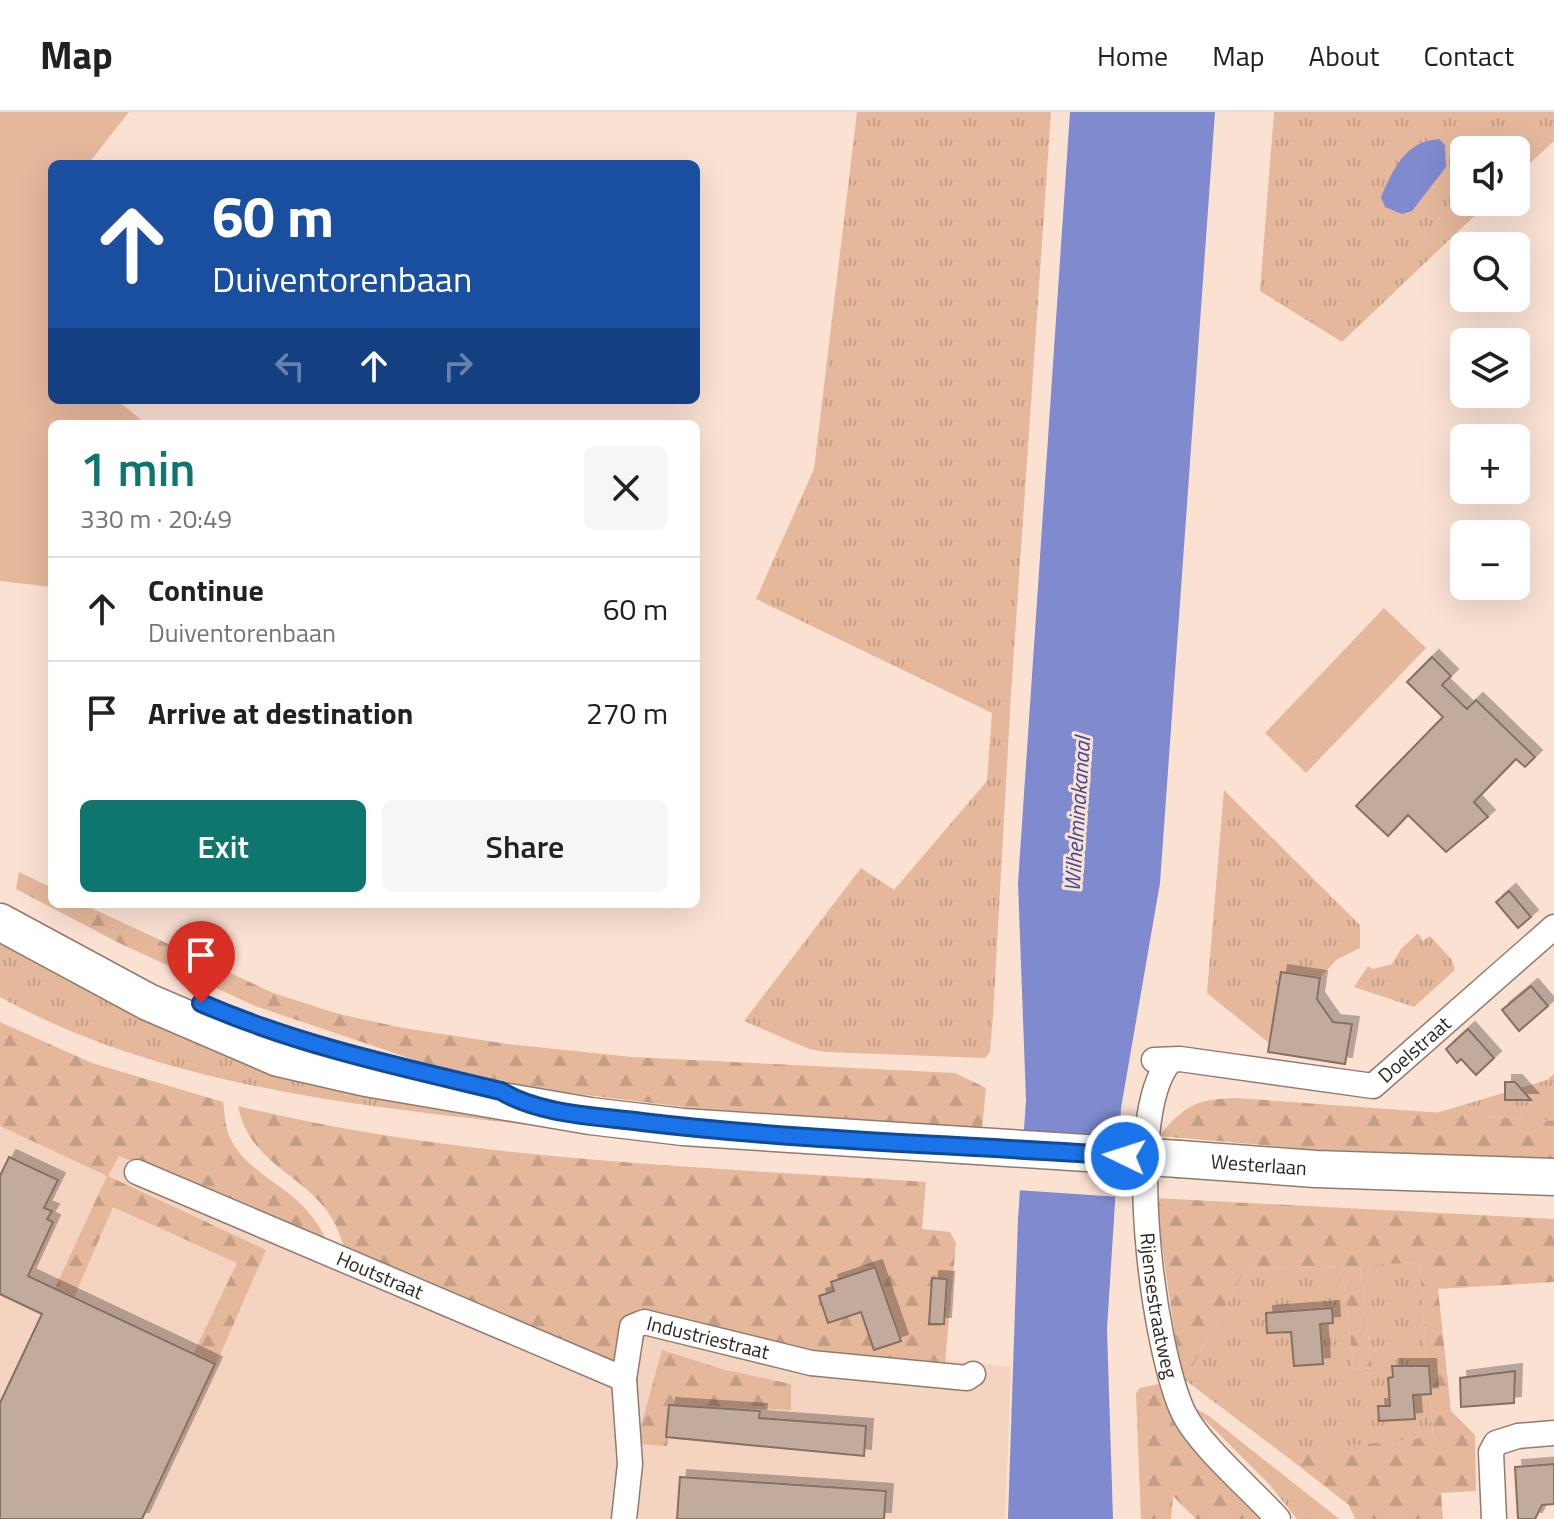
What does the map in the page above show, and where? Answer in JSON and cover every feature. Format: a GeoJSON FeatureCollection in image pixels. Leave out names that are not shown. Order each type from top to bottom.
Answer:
{"type":"FeatureCollection","features":[{"type":"Feature","properties":{"kind":"main road"},"geometry":{"type":"LineString","coordinates":[[0,895],[157,983],[246,1022],[353,1055],[501,1091],[517,1101]]}},
{"type":"Feature","properties":{"kind":"main road"},"geometry":{"type":"LineString","coordinates":[[0,922],[148,1002],[278,1058],[366,1078],[500,1102],[517,1101]]}},
{"type":"Feature","properties":{"kind":"main road","name":"Westerlaan"},"geometry":{"type":"LineString","coordinates":[[517,1101],[590,1116],[683,1127],[1316,1169],[1554,1177]]}},
{"type":"Feature","properties":{"kind":"street","name":"Doelstraat"},"geometry":{"type":"LineString","coordinates":[[1160,1060],[1180,1059],[1373,1086],[1554,927]]}},
{"type":"Feature","properties":{"kind":"street","name":"Rijensestraatweg"},"geometry":{"type":"LineString","coordinates":[[1160,1060],[1162,1071],[1147,1124],[1144,1210],[1153,1284],[1174,1381],[1184,1414],[1197,1432],[1278,1519]]}},
{"type":"Feature","properties":{"kind":"street","name":"Houtstraat"},"geometry":{"type":"LineString","coordinates":[[137,1172],[624,1379]]}},
{"type":"Feature","properties":{"kind":"street","name":"Industriestraat"},"geometry":{"type":"LineString","coordinates":[[624,1519],[630,1464],[624,1379],[632,1327],[644,1322],[811,1363],[967,1378],[973,1374]]}},
{"type":"Feature","properties":{"kind":"street"},"geometry":{"type":"LineString","coordinates":[[1494,1519],[1491,1452],[1496,1443],[1518,1436],[1554,1433]]}},
{"type":"Feature","properties":{"kind":"shaded area"},"geometry":{"type":"Polygon","coordinates":[[[0,1105],[611,1358],[632,1291],[901,1355],[1011,1367],[1005,1519],[0,1519],[0,1105]]]}},
{"type":"Feature","properties":{"kind":"green space"},"geometry":{"type":"Polygon","coordinates":[[[0,112],[129,112],[91,160],[48,160],[48,404],[122,404],[141,420],[48,420],[48,587],[0,581],[0,112]]]}},
{"type":"Feature","properties":{"kind":"green space"},"geometry":{"type":"Polygon","coordinates":[[[857,112],[1051,112],[1011,694],[993,1016],[990,1052],[985,1058],[826,1052],[809,1049],[744,1021],[861,868],[894,890],[987,781],[992,713],[756,599],[814,469],[857,112]]]}},
{"type":"Feature","properties":{"kind":"green space"},"geometry":{"type":"Polygon","coordinates":[[[1274,112],[1554,112],[1554,141],[1530,163],[1530,136],[1450,136],[1450,216],[1474,216],[1458,232],[1450,232],[1450,239],[1342,342],[1260,291],[1274,112]]]}},
{"type":"Feature","properties":{"kind":"green space"},"geometry":{"type":"Polygon","coordinates":[[[1384,608],[1426,648],[1306,773],[1265,733],[1384,608]]]}},
{"type":"Feature","properties":{"kind":"green space"},"geometry":{"type":"Polygon","coordinates":[[[1224,790],[1360,925],[1360,948],[1336,960],[1320,978],[1281,972],[1269,1043],[1207,993],[1224,790]]]}},
{"type":"Feature","properties":{"kind":"green space"},"geometry":{"type":"Polygon","coordinates":[[[19,872],[48,886],[48,906],[16,889],[19,872]]]}},
{"type":"Feature","properties":{"kind":"green space"},"geometry":{"type":"Polygon","coordinates":[[[52,908],[92,908],[273,993],[339,1014],[403,1028],[508,1044],[632,1057],[955,1073],[986,1088],[982,1128],[692,1108],[522,1087],[415,1060],[255,1006],[117,942],[52,908]]]}},
{"type":"Feature","properties":{"kind":"green space"},"geometry":{"type":"Polygon","coordinates":[[[1418,933],[1423,941],[1430,936],[1452,960],[1455,970],[1414,1007],[1354,987],[1368,966],[1373,969],[1392,964],[1401,949],[1418,933]]]}},
{"type":"Feature","properties":{"kind":"green space"},"geometry":{"type":"Polygon","coordinates":[[[0,938],[79,980],[556,1128],[342,1102],[200,1073],[131,1053],[64,1028],[0,997],[0,938]]]}},
{"type":"Feature","properties":{"kind":"green space"},"geometry":{"type":"Polygon","coordinates":[[[0,1022],[92,1063],[223,1102],[228,1131],[240,1154],[292,1196],[317,1222],[326,1240],[119,1156],[108,1176],[266,1250],[210,1378],[187,1367],[237,1263],[113,1207],[69,1309],[49,1301],[107,1176],[0,1126],[0,1022]]]}},
{"type":"Feature","properties":{"kind":"green space"},"geometry":{"type":"Polygon","coordinates":[[[1554,1074],[1554,1121],[1436,1113],[1547,1080],[1554,1074]]]}},
{"type":"Feature","properties":{"kind":"green space"},"geometry":{"type":"Polygon","coordinates":[[[1237,1098],[1554,1121],[1554,1160],[1388,1156],[1159,1136],[1176,1117],[1192,1106],[1211,1100],[1237,1098]]]}},
{"type":"Feature","properties":{"kind":"green space"},"geometry":{"type":"Polygon","coordinates":[[[238,1106],[408,1139],[494,1150],[580,1159],[926,1182],[922,1229],[950,1232],[956,1243],[945,1363],[828,1356],[640,1308],[635,1311],[619,1364],[344,1248],[335,1224],[322,1205],[258,1147],[246,1129],[238,1106]]]}},
{"type":"Feature","properties":{"kind":"green space"},"geometry":{"type":"Polygon","coordinates":[[[1155,1198],[1554,1219],[1554,1282],[1438,1289],[1451,1411],[1475,1435],[1476,1491],[1441,1493],[1443,1519],[1355,1519],[1349,1505],[1282,1453],[1433,1437],[1419,1262],[1360,1266],[1372,1368],[1354,1370],[1342,1266],[1245,1270],[1185,1380],[1181,1377],[1155,1198]]]}},
{"type":"Feature","properties":{"kind":"green space"},"geometry":{"type":"Polygon","coordinates":[[[1419,1262],[1433,1438],[1282,1453],[1185,1380],[1245,1270],[1342,1266],[1354,1370],[1372,1368],[1360,1265],[1419,1262]]]}},
{"type":"Feature","properties":{"kind":"green space"},"geometry":{"type":"Polygon","coordinates":[[[662,1350],[722,1369],[791,1384],[791,1410],[672,1407],[667,1446],[636,1444],[662,1350]]]}},
{"type":"Feature","properties":{"kind":"green space"},"geometry":{"type":"Polygon","coordinates":[[[1159,1384],[1165,1386],[1267,1519],[1196,1519],[1173,1496],[1171,1519],[1141,1519],[1136,1393],[1140,1388],[1159,1384]]]}},
{"type":"Feature","properties":{"kind":"green space"},"geometry":{"type":"Polygon","coordinates":[[[1191,1406],[1209,1416],[1339,1519],[1297,1519],[1269,1484],[1191,1406]]]}},
{"type":"Feature","properties":{"kind":"water","name":"Wilhelminakanaal"},"geometry":{"type":"Polygon","coordinates":[[[1070,112],[1215,112],[1160,883],[1121,1108],[1107,1329],[1113,1519],[1008,1519],[1018,1219],[1026,1100],[1018,883],[1070,112]]]}},
{"type":"Feature","properties":{"kind":"water"},"geometry":{"type":"Polygon","coordinates":[[[1439,139],[1445,145],[1446,167],[1412,211],[1402,214],[1385,207],[1381,197],[1402,159],[1417,145],[1439,139]]]}},
{"type":"Feature","properties":{"kind":"pier"},"geometry":{"type":"Polygon","coordinates":[[[1020,1130],[1124,1137],[1120,1197],[1016,1190],[1020,1130]]]}},
{"type":"Feature","properties":{"kind":"building"},"geometry":{"type":"Polygon","coordinates":[[[1432,657],[1451,676],[1442,685],[1467,709],[1476,700],[1535,757],[1525,767],[1516,759],[1474,802],[1488,817],[1446,852],[1408,815],[1388,836],[1356,806],[1443,717],[1407,682],[1432,657]]]}},
{"type":"Feature","properties":{"kind":"building"},"geometry":{"type":"Polygon","coordinates":[[[1509,891],[1531,917],[1518,928],[1496,902],[1509,891]]]}},
{"type":"Feature","properties":{"kind":"building"},"geometry":{"type":"Polygon","coordinates":[[[1281,972],[1320,978],[1317,999],[1333,1022],[1352,1024],[1345,1064],[1268,1052],[1281,972]]]}},
{"type":"Feature","properties":{"kind":"building"},"geometry":{"type":"Polygon","coordinates":[[[1531,986],[1548,1006],[1519,1031],[1502,1010],[1531,986]]]}},
{"type":"Feature","properties":{"kind":"building"},"geometry":{"type":"Polygon","coordinates":[[[1468,1029],[1494,1058],[1476,1075],[1461,1059],[1457,1063],[1446,1049],[1468,1029]]]}},
{"type":"Feature","properties":{"kind":"building"},"geometry":{"type":"Polygon","coordinates":[[[1505,1082],[1515,1082],[1531,1100],[1505,1100],[1505,1082]]]}},
{"type":"Feature","properties":{"kind":"building"},"geometry":{"type":"Polygon","coordinates":[[[9,1157],[58,1180],[44,1208],[52,1211],[47,1219],[53,1222],[28,1276],[215,1364],[142,1519],[0,1519],[0,1403],[42,1314],[0,1294],[0,1176],[9,1157]]]}},
{"type":"Feature","properties":{"kind":"building"},"geometry":{"type":"Polygon","coordinates":[[[875,1267],[901,1341],[874,1350],[861,1312],[828,1323],[819,1296],[834,1291],[831,1282],[875,1267]]]}},
{"type":"Feature","properties":{"kind":"building"},"geometry":{"type":"Polygon","coordinates":[[[932,1278],[947,1279],[944,1324],[929,1324],[932,1278]]]}},
{"type":"Feature","properties":{"kind":"building"},"geometry":{"type":"Polygon","coordinates":[[[1332,1308],[1333,1323],[1320,1324],[1323,1364],[1294,1366],[1291,1332],[1267,1333],[1266,1313],[1332,1308]]]}},
{"type":"Feature","properties":{"kind":"building"},"geometry":{"type":"Polygon","coordinates":[[[1392,1366],[1429,1366],[1431,1394],[1413,1395],[1415,1419],[1379,1421],[1378,1406],[1390,1406],[1388,1378],[1393,1377],[1392,1366]]]}},
{"type":"Feature","properties":{"kind":"building"},"geometry":{"type":"Polygon","coordinates":[[[1515,1371],[1514,1403],[1461,1407],[1460,1378],[1515,1371]]]}},
{"type":"Feature","properties":{"kind":"building"},"geometry":{"type":"Polygon","coordinates":[[[669,1405],[760,1411],[759,1418],[866,1426],[864,1456],[666,1437],[669,1405]]]}},
{"type":"Feature","properties":{"kind":"building"},"geometry":{"type":"Polygon","coordinates":[[[1554,1464],[1554,1504],[1542,1505],[1535,1519],[1518,1519],[1515,1467],[1554,1464]]]}},
{"type":"Feature","properties":{"kind":"building"},"geometry":{"type":"Polygon","coordinates":[[[680,1477],[886,1491],[884,1519],[677,1519],[680,1477]]]}},
{"type":"Feature","properties":{"kind":"route"},"geometry":{"type":"LineString","coordinates":[[201,1003],[246,1022],[353,1055],[501,1091],[517,1101],[590,1116],[683,1127],[1125,1156]]}}]}
